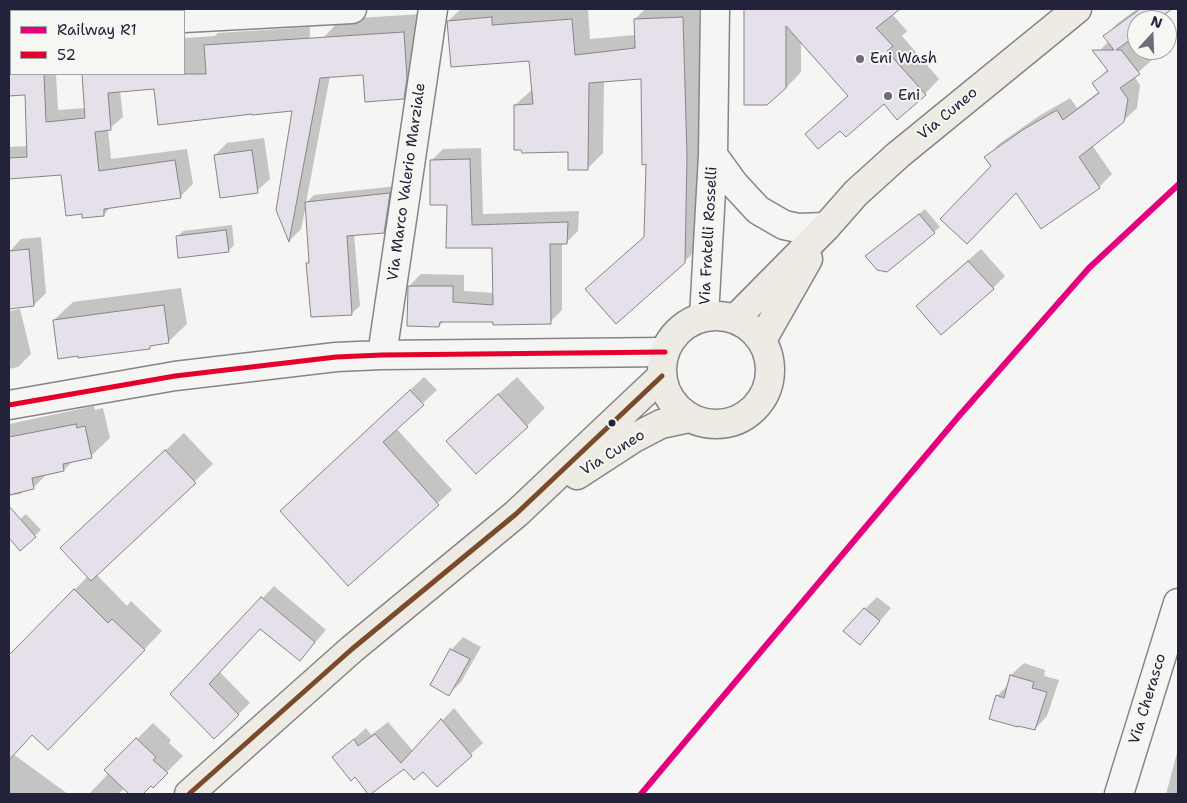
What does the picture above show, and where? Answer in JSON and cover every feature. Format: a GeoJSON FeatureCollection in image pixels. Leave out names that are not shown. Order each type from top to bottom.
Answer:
{"type":"FeatureCollection","features":[{"type":"Feature","properties":{"kind":"main road","name":"Via Cuneo"},"geometry":{"type":"LineString","coordinates":[[735,319],[826,227],[856,193],[898,156],[1077,9]]}},
{"type":"Feature","properties":{"kind":"main road","name":"Via Cuneo"},"geometry":{"type":"LineString","coordinates":[[762,340],[826,227]]}},
{"type":"Feature","properties":{"kind":"main road"},"geometry":{"type":"LineString","coordinates":[[720,316],[735,319],[750,327],[762,340],[769,354],[772,370],[769,386],[762,401],[751,413],[737,421],[721,425],[705,424],[689,418],[676,407],[667,393],[663,364],[671,339],[680,329],[691,322],[704,317],[720,316]]}},
{"type":"Feature","properties":{"kind":"main road","name":"Via Cuneo"},"geometry":{"type":"LineString","coordinates":[[189,794],[352,649],[516,514],[663,364]]}},
{"type":"Feature","properties":{"kind":"main road","name":"Via Cuneo"},"geometry":{"type":"LineString","coordinates":[[516,514],[634,438],[661,424],[689,418]]}},
{"type":"Feature","properties":{"kind":"street"},"geometry":{"type":"LineString","coordinates":[[185,18],[352,9]]}},
{"type":"Feature","properties":{"kind":"street","name":"Via Marco Valerio Marziale"},"geometry":{"type":"LineString","coordinates":[[382,355],[433,9]]}},
{"type":"Feature","properties":{"kind":"street","name":"Via Fratelli Rosselli"},"geometry":{"type":"LineString","coordinates":[[704,317],[713,155],[715,9]]}},
{"type":"Feature","properties":{"kind":"street","name":"Via Fratelli Rosselli"},"geometry":{"type":"LineString","coordinates":[[713,155],[734,184],[758,210],[784,225],[798,228],[826,227]]}},
{"type":"Feature","properties":{"kind":"street"},"geometry":{"type":"LineString","coordinates":[[9,405],[202,372],[382,355],[663,364]]}},
{"type":"Feature","properties":{"kind":"street","name":"Via Cherasco"},"geometry":{"type":"LineString","coordinates":[[1119,794],[1178,603]]}},
{"type":"Feature","properties":{"kind":"building"},"geometry":{"type":"Polygon","coordinates":[[[744,9],[900,9],[876,28],[893,46],[887,51],[926,95],[897,120],[884,104],[846,137],[840,131],[818,149],[805,134],[848,96],[786,26],[786,88],[767,105],[744,105],[744,9]]]}},
{"type":"Feature","properties":{"kind":"building"},"geometry":{"type":"Polygon","coordinates":[[[1140,9],[1172,9],[1171,10],[1139,10],[1140,9]]]}},
{"type":"Feature","properties":{"kind":"building"},"geometry":{"type":"Polygon","coordinates":[[[492,17],[492,25],[572,19],[575,55],[635,48],[634,19],[683,17],[687,155],[685,263],[616,324],[585,289],[644,237],[646,164],[642,165],[641,79],[589,83],[588,170],[568,170],[568,152],[522,153],[521,150],[514,150],[514,105],[533,104],[529,61],[451,67],[447,21],[492,17]]]}},
{"type":"Feature","properties":{"kind":"building"},"geometry":{"type":"Polygon","coordinates":[[[1127,18],[1127,42],[1116,50],[1121,50],[1127,60],[1140,74],[1120,88],[1128,99],[1124,122],[1079,157],[1100,188],[1041,229],[1016,193],[967,244],[940,219],[991,166],[984,157],[1024,129],[1057,110],[1063,120],[1099,93],[1092,83],[1108,71],[1092,50],[1114,50],[1103,36],[1127,18]]]}},
{"type":"Feature","properties":{"kind":"building"},"geometry":{"type":"Polygon","coordinates":[[[404,32],[407,78],[404,99],[365,102],[363,75],[320,78],[289,242],[276,210],[292,111],[158,125],[154,89],[108,93],[111,130],[95,132],[99,171],[175,160],[181,198],[104,209],[104,216],[82,218],[82,214],[66,216],[61,175],[9,179],[9,158],[27,157],[25,95],[9,96],[9,74],[44,75],[46,122],[85,118],[82,75],[206,74],[204,45],[404,32]]]}},
{"type":"Feature","properties":{"kind":"building"},"geometry":{"type":"Polygon","coordinates":[[[252,150],[258,193],[220,198],[214,155],[252,150]]]}},
{"type":"Feature","properties":{"kind":"building"},"geometry":{"type":"Polygon","coordinates":[[[470,159],[472,225],[568,222],[567,244],[550,244],[551,324],[493,325],[493,322],[440,322],[439,327],[407,326],[408,286],[453,286],[453,302],[493,305],[492,248],[446,248],[447,205],[430,205],[430,160],[470,159]]]}},
{"type":"Feature","properties":{"kind":"building"},"geometry":{"type":"Polygon","coordinates":[[[390,193],[384,233],[347,236],[352,315],[311,317],[306,263],[309,263],[305,202],[390,193]]]}},
{"type":"Feature","properties":{"kind":"building"},"geometry":{"type":"Polygon","coordinates":[[[919,214],[935,233],[887,272],[877,270],[865,256],[919,214]]]}},
{"type":"Feature","properties":{"kind":"building"},"geometry":{"type":"Polygon","coordinates":[[[226,230],[229,252],[178,258],[176,236],[226,230]]]}},
{"type":"Feature","properties":{"kind":"building"},"geometry":{"type":"Polygon","coordinates":[[[29,249],[34,306],[9,309],[9,251],[29,249]]]}},
{"type":"Feature","properties":{"kind":"building"},"geometry":{"type":"Polygon","coordinates":[[[968,261],[994,289],[941,335],[916,306],[968,261]]]}},
{"type":"Feature","properties":{"kind":"building"},"geometry":{"type":"Polygon","coordinates":[[[164,305],[169,343],[150,346],[150,349],[58,359],[53,320],[164,305]]]}},
{"type":"Feature","properties":{"kind":"building"},"geometry":{"type":"Polygon","coordinates":[[[410,390],[424,405],[383,442],[439,505],[348,586],[280,511],[410,390]]]}},
{"type":"Feature","properties":{"kind":"building"},"geometry":{"type":"Polygon","coordinates":[[[498,394],[528,427],[476,474],[446,441],[498,394]]]}},
{"type":"Feature","properties":{"kind":"building"},"geometry":{"type":"Polygon","coordinates":[[[76,424],[77,428],[85,426],[92,458],[63,464],[64,471],[32,478],[34,489],[9,495],[9,437],[76,424]]]}},
{"type":"Feature","properties":{"kind":"building"},"geometry":{"type":"Polygon","coordinates":[[[165,450],[196,483],[91,581],[60,548],[165,450]]]}},
{"type":"Feature","properties":{"kind":"building"},"geometry":{"type":"Polygon","coordinates":[[[9,506],[36,537],[20,551],[9,538],[9,506]]]}},
{"type":"Feature","properties":{"kind":"building"},"geometry":{"type":"Polygon","coordinates":[[[74,589],[108,623],[112,619],[145,650],[48,750],[32,735],[9,760],[9,655],[74,589]]]}},
{"type":"Feature","properties":{"kind":"building"},"geometry":{"type":"Polygon","coordinates":[[[261,597],[315,642],[300,661],[260,629],[209,684],[239,715],[214,739],[170,694],[261,597]]]}},
{"type":"Feature","properties":{"kind":"building"},"geometry":{"type":"Polygon","coordinates":[[[864,608],[880,621],[860,645],[843,631],[864,608]]]}},
{"type":"Feature","properties":{"kind":"building"},"geometry":{"type":"Polygon","coordinates":[[[450,649],[470,659],[449,696],[430,685],[450,649]]]}},
{"type":"Feature","properties":{"kind":"building"},"geometry":{"type":"Polygon","coordinates":[[[1010,675],[1034,682],[1032,688],[1047,692],[1035,730],[989,719],[996,695],[1004,698],[1010,675]]]}},
{"type":"Feature","properties":{"kind":"building"},"geometry":{"type":"Polygon","coordinates":[[[441,719],[472,756],[437,787],[423,772],[414,780],[404,769],[371,794],[368,794],[355,777],[351,781],[332,757],[354,739],[358,746],[375,734],[401,763],[441,719]]]}},
{"type":"Feature","properties":{"kind":"building"},"geometry":{"type":"Polygon","coordinates":[[[136,738],[156,757],[153,760],[168,773],[153,788],[151,786],[143,794],[129,794],[104,770],[136,738]]]}},
{"type":"Feature","properties":{"kind":"rail line","name":"R1"},"geometry":{"type":"LineString","coordinates":[[641,794],[959,416],[1089,268],[1178,185]]}},
{"type":"Feature","properties":{"kind":"transit line","name":"52"},"geometry":{"type":"LineString","coordinates":[[9,405],[175,376],[336,357],[665,352]]}},
{"type":"Feature","properties":{"kind":"transit line"},"geometry":{"type":"LineString","coordinates":[[189,794],[352,649],[516,514],[662,376]]}},
{"type":"Feature","properties":{"kind":"place","name":"Eni Wash"},"geometry":{"type":"Point","coordinates":[860,59]}},
{"type":"Feature","properties":{"kind":"place","name":"Eni"},"geometry":{"type":"Point","coordinates":[888,96]}}]}
